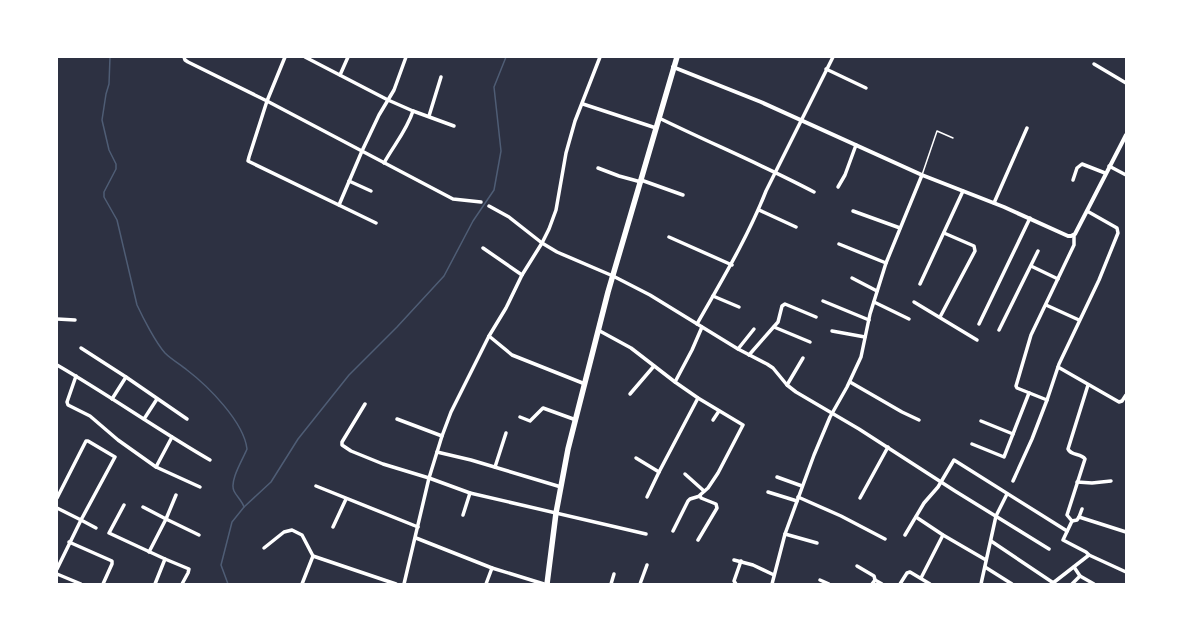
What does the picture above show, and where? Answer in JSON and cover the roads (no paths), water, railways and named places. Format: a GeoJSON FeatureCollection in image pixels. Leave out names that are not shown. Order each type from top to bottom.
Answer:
{"type":"FeatureCollection","features":[{"type":"Feature","properties":{"kind":"highway"},"geometry":{"type":"LineString","coordinates":[[546,584],[556,513],[568,449],[613,276],[677,57]]}},
{"type":"Feature","properties":{"kind":"street"},"geometry":{"type":"LineString","coordinates":[[184,57],[188,62],[267,101],[453,199],[481,202]]}},
{"type":"Feature","properties":{"kind":"street"},"geometry":{"type":"LineString","coordinates":[[285,57],[267,101],[248,157],[248,161],[376,223]]}},
{"type":"Feature","properties":{"kind":"street"},"geometry":{"type":"LineString","coordinates":[[305,57],[388,100],[454,126]]}},
{"type":"Feature","properties":{"kind":"street"},"geometry":{"type":"LineString","coordinates":[[340,75],[348,57]]}},
{"type":"Feature","properties":{"kind":"street"},"geometry":{"type":"LineString","coordinates":[[339,205],[383,106],[394,90],[406,57]]}},
{"type":"Feature","properties":{"kind":"street"},"geometry":{"type":"LineString","coordinates":[[404,584],[429,478],[442,436],[451,412],[489,336],[506,308],[522,275],[542,243],[556,210],[566,153],[575,121],[583,104],[600,57]]}},
{"type":"Feature","properties":{"kind":"street"},"geometry":{"type":"LineString","coordinates":[[697,324],[732,264],[759,210],[766,191],[833,57]]}},
{"type":"Feature","properties":{"kind":"street"},"geometry":{"type":"LineString","coordinates":[[1094,64],[1126,82]]}},
{"type":"Feature","properties":{"kind":"street"},"geometry":{"type":"LineString","coordinates":[[673,67],[761,102],[922,175],[1030,218],[1068,236],[1074,235]]}},
{"type":"Feature","properties":{"kind":"street"},"geometry":{"type":"LineString","coordinates":[[826,69],[866,88]]}},
{"type":"Feature","properties":{"kind":"street"},"geometry":{"type":"LineString","coordinates":[[429,116],[441,77]]}},
{"type":"Feature","properties":{"kind":"street"},"geometry":{"type":"LineString","coordinates":[[583,104],[656,128]]}},
{"type":"Feature","properties":{"kind":"street"},"geometry":{"type":"LineString","coordinates":[[384,163],[403,134],[413,111]]}},
{"type":"Feature","properties":{"kind":"street"},"geometry":{"type":"LineString","coordinates":[[659,118],[776,172],[814,192]]}},
{"type":"Feature","properties":{"kind":"street"},"geometry":{"type":"LineString","coordinates":[[994,203],[1027,128]]}},
{"type":"Feature","properties":{"kind":"street"},"geometry":{"type":"LineString","coordinates":[[1047,400],[1017,388],[1016,386],[1031,335],[1074,245],[1074,235],[1126,135]]}},
{"type":"Feature","properties":{"kind":"street"},"geometry":{"type":"LineString","coordinates":[[838,187],[845,174],[856,145]]}},
{"type":"Feature","properties":{"kind":"street"},"geometry":{"type":"LineString","coordinates":[[1073,180],[1077,168],[1082,164],[1105,173]]}},
{"type":"Feature","properties":{"kind":"street"},"geometry":{"type":"LineString","coordinates":[[1109,166],[1126,175]]}},
{"type":"Feature","properties":{"kind":"street"},"geometry":{"type":"LineString","coordinates":[[598,168],[619,176],[683,194]]}},
{"type":"Feature","properties":{"kind":"street"},"geometry":{"type":"LineString","coordinates":[[772,584],[797,499],[818,444],[850,382],[861,357],[865,345],[865,337],[869,320],[886,263],[922,175]]}},
{"type":"Feature","properties":{"kind":"street"},"geometry":{"type":"LineString","coordinates":[[349,181],[370,191]]}},
{"type":"Feature","properties":{"kind":"street"},"geometry":{"type":"LineString","coordinates":[[920,284],[963,191]]}},
{"type":"Feature","properties":{"kind":"street"},"geometry":{"type":"LineString","coordinates":[[489,206],[509,217],[542,243],[570,258],[613,276],[655,298],[738,349],[773,368],[787,385],[796,392],[888,447],[1049,549]]}},
{"type":"Feature","properties":{"kind":"street"},"geometry":{"type":"LineString","coordinates":[[759,210],[796,227]]}},
{"type":"Feature","properties":{"kind":"street"},"geometry":{"type":"LineString","coordinates":[[853,211],[900,228]]}},
{"type":"Feature","properties":{"kind":"street"},"geometry":{"type":"LineString","coordinates":[[1013,481],[1032,439],[1058,367],[1118,233],[1118,229],[1087,211]]}},
{"type":"Feature","properties":{"kind":"street"},"geometry":{"type":"LineString","coordinates":[[979,324],[1030,218]]}},
{"type":"Feature","properties":{"kind":"street"},"geometry":{"type":"LineString","coordinates":[[940,317],[975,251],[974,246],[944,233]]}},
{"type":"Feature","properties":{"kind":"street"},"geometry":{"type":"LineString","coordinates":[[669,237],[732,264]]}},
{"type":"Feature","properties":{"kind":"street"},"geometry":{"type":"LineString","coordinates":[[839,244],[886,263]]}},
{"type":"Feature","properties":{"kind":"street"},"geometry":{"type":"LineString","coordinates":[[483,248],[522,275]]}},
{"type":"Feature","properties":{"kind":"street"},"geometry":{"type":"LineString","coordinates":[[999,330],[1038,251]]}},
{"type":"Feature","properties":{"kind":"street"},"geometry":{"type":"LineString","coordinates":[[1031,266],[1058,279]]}},
{"type":"Feature","properties":{"kind":"street"},"geometry":{"type":"LineString","coordinates":[[852,278],[877,291]]}},
{"type":"Feature","properties":{"kind":"street"},"geometry":{"type":"LineString","coordinates":[[713,296],[739,307]]}},
{"type":"Feature","properties":{"kind":"street"},"geometry":{"type":"LineString","coordinates":[[823,301],[869,320]]}},
{"type":"Feature","properties":{"kind":"street"},"geometry":{"type":"LineString","coordinates":[[874,302],[909,319]]}},
{"type":"Feature","properties":{"kind":"street"},"geometry":{"type":"LineString","coordinates":[[914,302],[977,340]]}},
{"type":"Feature","properties":{"kind":"street"},"geometry":{"type":"LineString","coordinates":[[749,355],[778,322],[782,306],[785,304],[816,317]]}},
{"type":"Feature","properties":{"kind":"street"},"geometry":{"type":"LineString","coordinates":[[1046,305],[1079,320]]}},
{"type":"Feature","properties":{"kind":"street"},"geometry":{"type":"LineString","coordinates":[[57,319],[75,320]]}},
{"type":"Feature","properties":{"kind":"street"},"geometry":{"type":"LineString","coordinates":[[675,382],[702,327]]}},
{"type":"Feature","properties":{"kind":"street"},"geometry":{"type":"LineString","coordinates":[[774,327],[810,342]]}},
{"type":"Feature","properties":{"kind":"street"},"geometry":{"type":"LineString","coordinates":[[738,349],[754,329]]}},
{"type":"Feature","properties":{"kind":"street"},"geometry":{"type":"LineString","coordinates":[[598,330],[627,346],[698,398],[743,425],[723,465],[712,483],[701,493],[700,496],[688,501],[673,531]]}},
{"type":"Feature","properties":{"kind":"street"},"geometry":{"type":"LineString","coordinates":[[832,331],[865,337]]}},
{"type":"Feature","properties":{"kind":"street"},"geometry":{"type":"LineString","coordinates":[[489,336],[512,355],[585,384]]}},
{"type":"Feature","properties":{"kind":"street"},"geometry":{"type":"LineString","coordinates":[[81,348],[187,419]]}},
{"type":"Feature","properties":{"kind":"street"},"geometry":{"type":"LineString","coordinates":[[787,385],[803,358]]}},
{"type":"Feature","properties":{"kind":"street"},"geometry":{"type":"LineString","coordinates":[[57,365],[210,460]]}},
{"type":"Feature","properties":{"kind":"street"},"geometry":{"type":"LineString","coordinates":[[630,394],[654,366]]}},
{"type":"Feature","properties":{"kind":"street"},"geometry":{"type":"LineString","coordinates":[[1058,367],[1119,402],[1122,401],[1126,395]]}},
{"type":"Feature","properties":{"kind":"street"},"geometry":{"type":"LineString","coordinates":[[76,376],[67,404],[90,416],[118,440],[156,467],[200,487]]}},
{"type":"Feature","properties":{"kind":"street"},"geometry":{"type":"LineString","coordinates":[[112,399],[126,377]]}},
{"type":"Feature","properties":{"kind":"street"},"geometry":{"type":"LineString","coordinates":[[850,382],[902,412],[920,420]]}},
{"type":"Feature","properties":{"kind":"street"},"geometry":{"type":"LineString","coordinates":[[1072,521],[1067,515],[1084,459],[1081,456],[1071,453],[1068,449],[1088,385]]}},
{"type":"Feature","properties":{"kind":"street"},"geometry":{"type":"LineString","coordinates":[[972,444],[1004,457],[1029,393]]}},
{"type":"Feature","properties":{"kind":"street"},"geometry":{"type":"LineString","coordinates":[[647,497],[658,472],[698,398]]}},
{"type":"Feature","properties":{"kind":"street"},"geometry":{"type":"LineString","coordinates":[[144,419],[157,399]]}},
{"type":"Feature","properties":{"kind":"street"},"geometry":{"type":"LineString","coordinates":[[365,404],[344,437],[342,445],[351,451],[383,464],[429,478],[470,493],[646,534]]}},
{"type":"Feature","properties":{"kind":"street"},"geometry":{"type":"LineString","coordinates":[[520,417],[530,421],[543,408],[576,420]]}},
{"type":"Feature","properties":{"kind":"street"},"geometry":{"type":"LineString","coordinates":[[713,420],[719,410]]}},
{"type":"Feature","properties":{"kind":"street"},"geometry":{"type":"LineString","coordinates":[[397,419],[442,436]]}},
{"type":"Feature","properties":{"kind":"street"},"geometry":{"type":"LineString","coordinates":[[981,421],[1013,434]]}},
{"type":"Feature","properties":{"kind":"street"},"geometry":{"type":"LineString","coordinates":[[495,467],[506,433]]}},
{"type":"Feature","properties":{"kind":"street"},"geometry":{"type":"LineString","coordinates":[[156,467],[172,437]]}},
{"type":"Feature","properties":{"kind":"street"},"geometry":{"type":"LineString","coordinates":[[57,498],[86,441],[115,456],[116,458],[69,542],[57,569]]}},
{"type":"Feature","properties":{"kind":"street"},"geometry":{"type":"LineString","coordinates":[[860,498],[888,447]]}},
{"type":"Feature","properties":{"kind":"street"},"geometry":{"type":"LineString","coordinates":[[437,452],[471,460],[561,487]]}},
{"type":"Feature","properties":{"kind":"street"},"geometry":{"type":"LineString","coordinates":[[636,458],[658,472]]}},
{"type":"Feature","properties":{"kind":"street"},"geometry":{"type":"LineString","coordinates":[[905,535],[924,503],[942,482],[954,460],[1067,532]]}},
{"type":"Feature","properties":{"kind":"street"},"geometry":{"type":"LineString","coordinates":[[685,474],[704,491]]}},
{"type":"Feature","properties":{"kind":"street"},"geometry":{"type":"LineString","coordinates":[[777,477],[802,486]]}},
{"type":"Feature","properties":{"kind":"street"},"geometry":{"type":"LineString","coordinates":[[1077,482],[1092,483],[1111,481]]}},
{"type":"Feature","properties":{"kind":"street"},"geometry":{"type":"LineString","coordinates":[[316,486],[418,527]]}},
{"type":"Feature","properties":{"kind":"street"},"geometry":{"type":"LineString","coordinates":[[768,492],[797,499],[841,516],[886,539]]}},
{"type":"Feature","properties":{"kind":"street"},"geometry":{"type":"LineString","coordinates":[[463,515],[470,493]]}},
{"type":"Feature","properties":{"kind":"street"},"geometry":{"type":"LineString","coordinates":[[981,584],[996,516],[1007,494]]}},
{"type":"Feature","properties":{"kind":"street"},"geometry":{"type":"LineString","coordinates":[[149,552],[166,519],[176,495]]}},
{"type":"Feature","properties":{"kind":"street"},"geometry":{"type":"LineString","coordinates":[[698,540],[717,508],[716,504],[708,502],[700,496]]}},
{"type":"Feature","properties":{"kind":"street"},"geometry":{"type":"LineString","coordinates":[[333,527],[346,499]]}},
{"type":"Feature","properties":{"kind":"street"},"geometry":{"type":"LineString","coordinates":[[124,505],[110,533],[189,570],[182,584]]}},
{"type":"Feature","properties":{"kind":"street"},"geometry":{"type":"LineString","coordinates":[[143,507],[199,535]]}},
{"type":"Feature","properties":{"kind":"street"},"geometry":{"type":"LineString","coordinates":[[57,508],[96,528]]}},
{"type":"Feature","properties":{"kind":"street"},"geometry":{"type":"LineString","coordinates":[[1082,509],[1077,520],[1072,521],[1063,540],[1089,555],[1126,572]]}},
{"type":"Feature","properties":{"kind":"street"},"geometry":{"type":"LineString","coordinates":[[916,517],[943,535],[986,560]]}},
{"type":"Feature","properties":{"kind":"street"},"geometry":{"type":"LineString","coordinates":[[1079,517],[1126,532]]}},
{"type":"Feature","properties":{"kind":"street"},"geometry":{"type":"LineString","coordinates":[[264,548],[284,532],[292,530],[302,535],[313,556],[396,584]]}},
{"type":"Feature","properties":{"kind":"street"},"geometry":{"type":"LineString","coordinates":[[786,534],[817,543]]}},
{"type":"Feature","properties":{"kind":"street"},"geometry":{"type":"LineString","coordinates":[[921,578],[943,535]]}},
{"type":"Feature","properties":{"kind":"street"},"geometry":{"type":"LineString","coordinates":[[416,538],[492,568],[546,584]]}},
{"type":"Feature","properties":{"kind":"street"},"geometry":{"type":"LineString","coordinates":[[991,541],[1054,584],[1089,555]]}},
{"type":"Feature","properties":{"kind":"street"},"geometry":{"type":"LineString","coordinates":[[69,542],[112,562],[102,584]]}},
{"type":"Feature","properties":{"kind":"street"},"geometry":{"type":"LineString","coordinates":[[302,584],[313,556]]}},
{"type":"Feature","properties":{"kind":"street"},"geometry":{"type":"LineString","coordinates":[[155,584],[166,559]]}},
{"type":"Feature","properties":{"kind":"street"},"geometry":{"type":"LineString","coordinates":[[734,560],[760,568],[774,576]]}},
{"type":"Feature","properties":{"kind":"street"},"geometry":{"type":"LineString","coordinates":[[736,584],[734,581],[741,561]]}},
{"type":"Feature","properties":{"kind":"street"},"geometry":{"type":"LineString","coordinates":[[640,584],[647,565]]}},
{"type":"Feature","properties":{"kind":"street"},"geometry":{"type":"LineString","coordinates":[[856,566],[874,576],[875,580],[882,584]]}},
{"type":"Feature","properties":{"kind":"street"},"geometry":{"type":"LineString","coordinates":[[985,567],[1012,584]]}},
{"type":"Feature","properties":{"kind":"street"},"geometry":{"type":"LineString","coordinates":[[1074,567],[1080,576],[1094,584]]}},
{"type":"Feature","properties":{"kind":"street"},"geometry":{"type":"LineString","coordinates":[[486,584],[492,568]]}},
{"type":"Feature","properties":{"kind":"street"},"geometry":{"type":"LineString","coordinates":[[900,584],[907,573],[910,572],[930,584]]}},
{"type":"Feature","properties":{"kind":"street"},"geometry":{"type":"LineString","coordinates":[[57,574],[81,584]]}},
{"type":"Feature","properties":{"kind":"street"},"geometry":{"type":"LineString","coordinates":[[611,584],[614,574]]}},
{"type":"Feature","properties":{"kind":"street"},"geometry":{"type":"LineString","coordinates":[[1072,584],[1080,576]]}},
{"type":"Feature","properties":{"kind":"street"},"geometry":{"type":"LineString","coordinates":[[820,580],[829,584]]}},
{"type":"Feature","properties":{"kind":"street"},"geometry":{"type":"LineString","coordinates":[[872,584],[875,580]]}},
{"type":"Feature","properties":{"kind":"lane"},"geometry":{"type":"LineString","coordinates":[[922,175],[936,131],[953,138]]}},
{"type":"Feature","properties":{"kind":"waterway"},"geometry":{"type":"LineString","coordinates":[[110,57],[109,84],[102,120],[109,150],[116,164],[116,169],[104,192],[104,197],[117,220],[137,305],[154,337],[161,349],[170,358],[205,385],[224,405],[232,416],[244,439],[247,449],[233,482],[234,491],[244,507]]}},
{"type":"Feature","properties":{"kind":"waterway"},"geometry":{"type":"LineString","coordinates":[[228,584],[221,565],[232,522],[244,507],[271,482],[298,439],[349,375],[397,327],[444,276],[473,221],[494,190],[501,151],[494,87],[506,57]]}}]}
